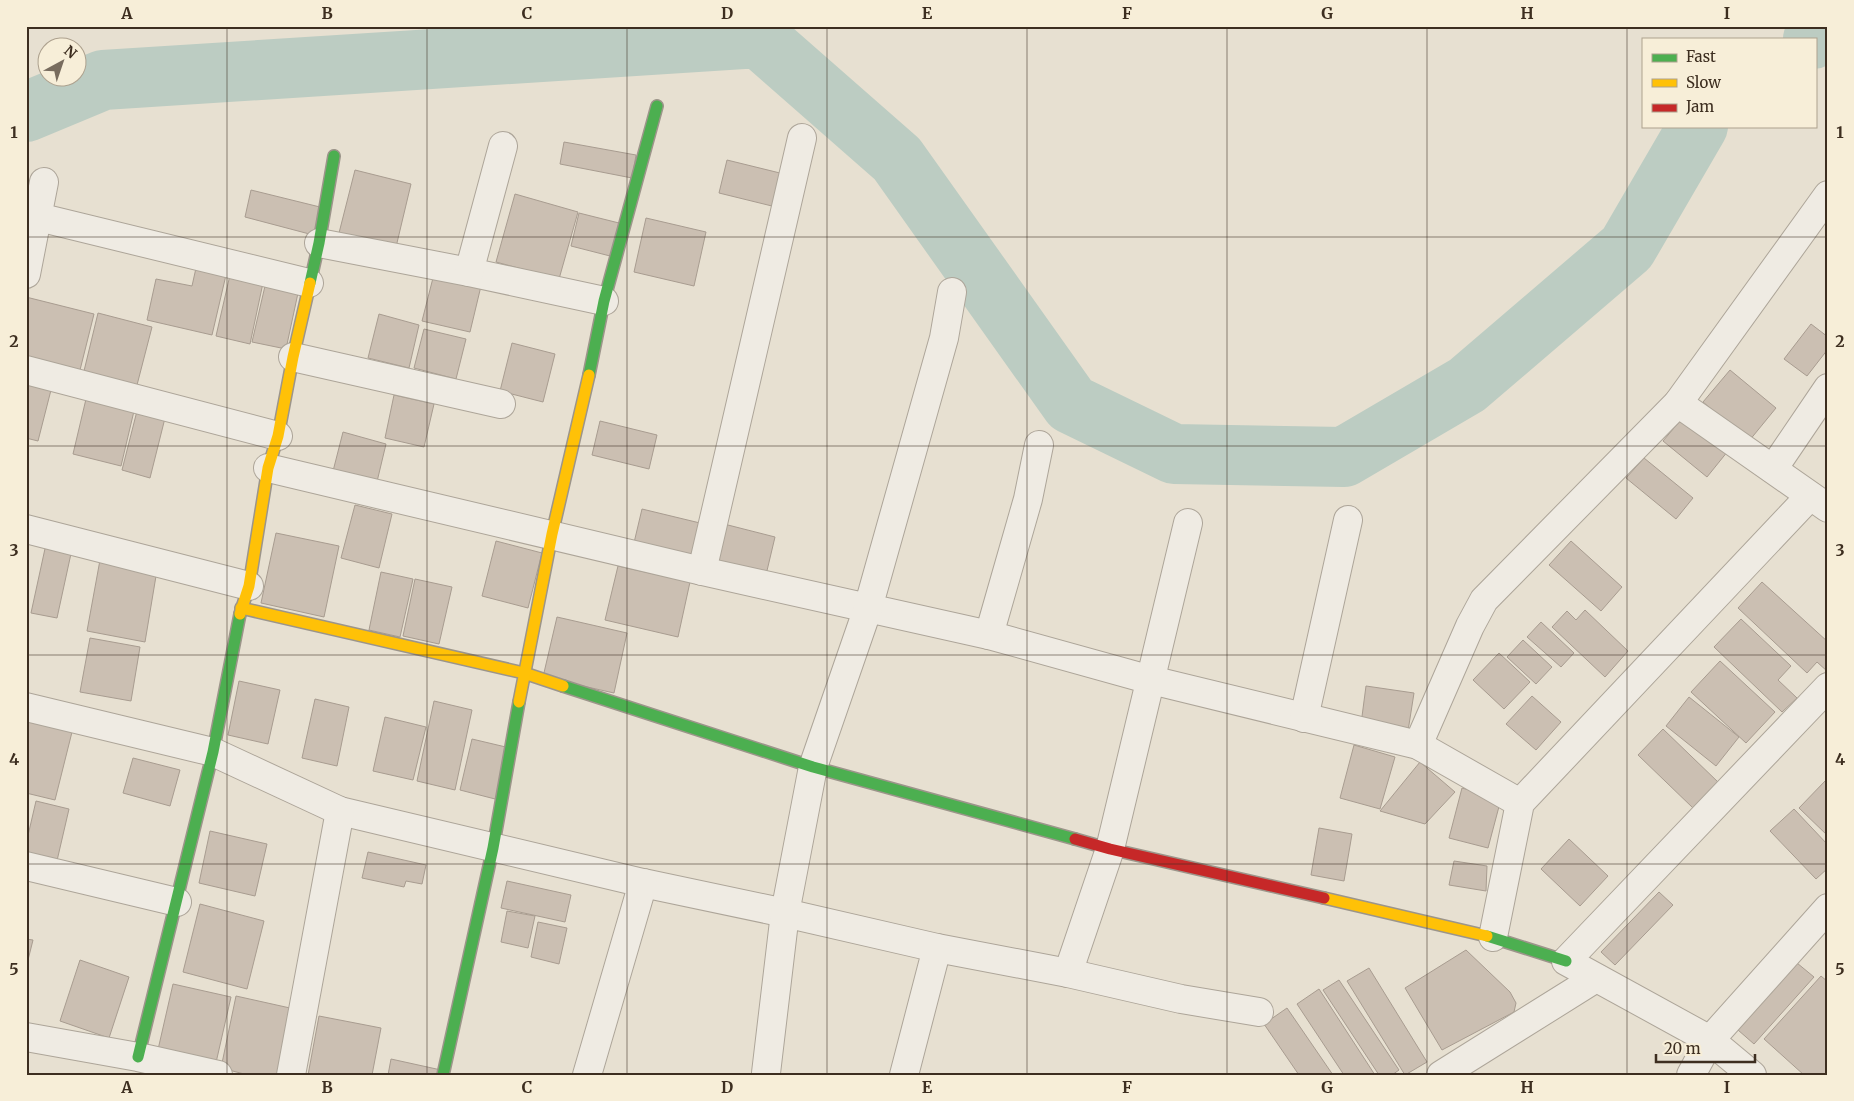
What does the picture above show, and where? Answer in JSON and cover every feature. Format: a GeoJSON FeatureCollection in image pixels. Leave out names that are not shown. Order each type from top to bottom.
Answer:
{"type":"FeatureCollection","features":[{"type":"Feature","properties":{"kind":"street"},"geometry":{"type":"LineString","coordinates":[[443,1075],[493,848],[524,673],[552,534],[579,422],[604,301],[657,106]]}},
{"type":"Feature","properties":{"kind":"street"},"geometry":{"type":"LineString","coordinates":[[702,571],[802,138]]}},
{"type":"Feature","properties":{"kind":"street"},"geometry":{"type":"LineString","coordinates":[[469,272],[503,146]]}},
{"type":"Feature","properties":{"kind":"street"},"geometry":{"type":"LineString","coordinates":[[138,1057],[213,752],[245,597],[268,468],[278,436],[293,357],[319,243],[334,156]]}},
{"type":"Feature","properties":{"kind":"street"},"geometry":{"type":"LineString","coordinates":[[26,274],[44,182]]}},
{"type":"Feature","properties":{"kind":"street"},"geometry":{"type":"LineString","coordinates":[[1418,745],[1470,626],[1484,600],[1678,404],[1828,195]]}},
{"type":"Feature","properties":{"kind":"street"},"geometry":{"type":"LineString","coordinates":[[38,217],[309,283]]}},
{"type":"Feature","properties":{"kind":"street"},"geometry":{"type":"LineString","coordinates":[[319,243],[604,301]]}},
{"type":"Feature","properties":{"kind":"street"},"geometry":{"type":"LineString","coordinates":[[766,1073],[785,913],[813,767],[868,608],[944,338],[952,292]]}},
{"type":"Feature","properties":{"kind":"street"},"geometry":{"type":"LineString","coordinates":[[293,357],[501,404]]}},
{"type":"Feature","properties":{"kind":"street"},"geometry":{"type":"LineString","coordinates":[[26,370],[278,436]]}},
{"type":"Feature","properties":{"kind":"street"},"geometry":{"type":"LineString","coordinates":[[1773,469],[1828,388]]}},
{"type":"Feature","properties":{"kind":"street"},"geometry":{"type":"LineString","coordinates":[[1493,937],[1520,803],[1819,502],[1678,404]]}},
{"type":"Feature","properties":{"kind":"street"},"geometry":{"type":"LineString","coordinates":[[990,635],[1028,499],[1039,445]]}},
{"type":"Feature","properties":{"kind":"street"},"geometry":{"type":"LineString","coordinates":[[268,468],[702,571],[990,635],[1151,680],[1418,745],[1520,803]]}},
{"type":"Feature","properties":{"kind":"street"},"geometry":{"type":"LineString","coordinates":[[1304,718],[1348,520]]}},
{"type":"Feature","properties":{"kind":"street"},"geometry":{"type":"LineString","coordinates":[[1068,973],[1110,849],[1188,523]]}},
{"type":"Feature","properties":{"kind":"street"},"geometry":{"type":"LineString","coordinates":[[26,529],[245,597],[524,673],[813,767],[1110,849],[1493,937],[1566,961],[1710,1040],[1752,1075]]}},
{"type":"Feature","properties":{"kind":"street"},"geometry":{"type":"LineString","coordinates":[[1566,961],[1828,687]]}},
{"type":"Feature","properties":{"kind":"street"},"geometry":{"type":"LineString","coordinates":[[26,707],[213,752],[340,811],[643,883],[936,948],[1068,973],[1181,999],[1259,1012]]}},
{"type":"Feature","properties":{"kind":"street"},"geometry":{"type":"LineString","coordinates":[[291,1075],[340,811]]}},
{"type":"Feature","properties":{"kind":"street"},"geometry":{"type":"LineString","coordinates":[[26,866],[177,902]]}},
{"type":"Feature","properties":{"kind":"street"},"geometry":{"type":"LineString","coordinates":[[587,1075],[643,883]]}},
{"type":"Feature","properties":{"kind":"street"},"geometry":{"type":"LineString","coordinates":[[1691,1075],[1710,1040],[1828,908]]}},
{"type":"Feature","properties":{"kind":"street"},"geometry":{"type":"LineString","coordinates":[[904,1075],[936,948]]}},
{"type":"Feature","properties":{"kind":"street"},"geometry":{"type":"LineString","coordinates":[[1441,1075],[1596,978]]}},
{"type":"Feature","properties":{"kind":"street"},"geometry":{"type":"LineString","coordinates":[[26,1037],[138,1057],[218,1075]]}},
{"type":"Feature","properties":{"kind":"building"},"geometry":{"type":"Polygon","coordinates":[[[564,142],[636,155],[632,178],[560,164],[564,142]]]}},
{"type":"Feature","properties":{"kind":"building"},"geometry":{"type":"Polygon","coordinates":[[[727,160],[784,174],[776,207],[719,193],[727,160]]]}},
{"type":"Feature","properties":{"kind":"building"},"geometry":{"type":"Polygon","coordinates":[[[355,170],[411,184],[396,247],[339,233],[355,170]]]}},
{"type":"Feature","properties":{"kind":"building"},"geometry":{"type":"Polygon","coordinates":[[[251,190],[324,208],[317,236],[245,217],[251,190]]]}},
{"type":"Feature","properties":{"kind":"building"},"geometry":{"type":"Polygon","coordinates":[[[515,194],[578,212],[559,279],[496,262],[515,194]]]}},
{"type":"Feature","properties":{"kind":"building"},"geometry":{"type":"Polygon","coordinates":[[[579,213],[623,224],[614,257],[571,246],[579,213]]]}},
{"type":"Feature","properties":{"kind":"building"},"geometry":{"type":"Polygon","coordinates":[[[646,218],[706,232],[694,286],[634,272],[646,218]]]}},
{"type":"Feature","properties":{"kind":"building"},"geometry":{"type":"Polygon","coordinates":[[[196,268],[226,275],[212,335],[147,320],[156,279],[192,286],[196,268]]]}},
{"type":"Feature","properties":{"kind":"building"},"geometry":{"type":"Polygon","coordinates":[[[434,274],[481,286],[470,332],[422,321],[434,274]]]}},
{"type":"Feature","properties":{"kind":"building"},"geometry":{"type":"Polygon","coordinates":[[[230,275],[263,283],[250,344],[216,336],[230,275]]]}},
{"type":"Feature","properties":{"kind":"building"},"geometry":{"type":"Polygon","coordinates":[[[265,286],[298,293],[286,349],[252,342],[265,286]]]}},
{"type":"Feature","properties":{"kind":"building"},"geometry":{"type":"Polygon","coordinates":[[[26,297],[94,314],[79,374],[26,360],[26,297]]]}},
{"type":"Feature","properties":{"kind":"building"},"geometry":{"type":"Polygon","coordinates":[[[98,313],[152,327],[137,385],[84,371],[98,313]]]}},
{"type":"Feature","properties":{"kind":"building"},"geometry":{"type":"Polygon","coordinates":[[[379,314],[419,325],[409,368],[368,358],[379,314]]]}},
{"type":"Feature","properties":{"kind":"building"},"geometry":{"type":"Polygon","coordinates":[[[1811,324],[1828,337],[1828,349],[1807,376],[1784,359],[1811,324]]]}},
{"type":"Feature","properties":{"kind":"building"},"geometry":{"type":"Polygon","coordinates":[[[424,329],[466,339],[456,379],[414,368],[424,329]]]}},
{"type":"Feature","properties":{"kind":"building"},"geometry":{"type":"Polygon","coordinates":[[[512,343],[555,354],[543,402],[500,391],[512,343]]]}},
{"type":"Feature","properties":{"kind":"building"},"geometry":{"type":"Polygon","coordinates":[[[1730,370],[1776,408],[1749,441],[1703,402],[1730,370]]]}},
{"type":"Feature","properties":{"kind":"building"},"geometry":{"type":"Polygon","coordinates":[[[26,384],[51,390],[38,441],[26,438],[26,384]]]}},
{"type":"Feature","properties":{"kind":"building"},"geometry":{"type":"Polygon","coordinates":[[[394,395],[434,404],[424,447],[385,438],[394,395]]]}},
{"type":"Feature","properties":{"kind":"building"},"geometry":{"type":"Polygon","coordinates":[[[86,399],[134,411],[121,466],[73,454],[86,399]]]}},
{"type":"Feature","properties":{"kind":"building"},"geometry":{"type":"Polygon","coordinates":[[[138,407],[166,414],[150,478],[122,470],[138,407]]]}},
{"type":"Feature","properties":{"kind":"building"},"geometry":{"type":"Polygon","coordinates":[[[1684,416],[1728,451],[1707,477],[1663,441],[1684,416]]]}},
{"type":"Feature","properties":{"kind":"building"},"geometry":{"type":"Polygon","coordinates":[[[600,421],[657,435],[649,469],[592,455],[600,421]]]}},
{"type":"Feature","properties":{"kind":"building"},"geometry":{"type":"Polygon","coordinates":[[[343,432],[386,444],[375,490],[331,479],[343,432]]]}},
{"type":"Feature","properties":{"kind":"building"},"geometry":{"type":"Polygon","coordinates":[[[1644,458],[1693,498],[1676,519],[1626,478],[1644,458]]]}},
{"type":"Feature","properties":{"kind":"building"},"geometry":{"type":"Polygon","coordinates":[[[355,505],[392,514],[379,568],[341,558],[355,505]]]}},
{"type":"Feature","properties":{"kind":"building"},"geometry":{"type":"Polygon","coordinates":[[[642,509],[700,523],[690,561],[633,547],[642,509]]]}},
{"type":"Feature","properties":{"kind":"building"},"geometry":{"type":"Polygon","coordinates":[[[724,524],[775,537],[765,579],[713,566],[724,524]]]}},
{"type":"Feature","properties":{"kind":"building"},"geometry":{"type":"Polygon","coordinates":[[[276,533],[339,546],[324,617],[261,603],[276,533]]]}},
{"type":"Feature","properties":{"kind":"building"},"geometry":{"type":"Polygon","coordinates":[[[496,541],[542,553],[528,608],[482,596],[496,541]]]}},
{"type":"Feature","properties":{"kind":"building"},"geometry":{"type":"Polygon","coordinates":[[[1571,541],[1622,587],[1601,611],[1549,565],[1571,541]]]}},
{"type":"Feature","properties":{"kind":"building"},"geometry":{"type":"Polygon","coordinates":[[[46,544],[72,549],[57,618],[31,613],[46,544]]]}},
{"type":"Feature","properties":{"kind":"building"},"geometry":{"type":"Polygon","coordinates":[[[100,560],[157,570],[145,642],[87,631],[100,560]]]}},
{"type":"Feature","properties":{"kind":"building"},"geometry":{"type":"Polygon","coordinates":[[[618,566],[690,582],[678,637],[605,620],[618,566]]]}},
{"type":"Feature","properties":{"kind":"building"},"geometry":{"type":"Polygon","coordinates":[[[381,572],[413,579],[400,637],[369,630],[381,572]]]}},
{"type":"Feature","properties":{"kind":"building"},"geometry":{"type":"Polygon","coordinates":[[[415,579],[452,587],[439,644],[403,636],[415,579]]]}},
{"type":"Feature","properties":{"kind":"building"},"geometry":{"type":"Polygon","coordinates":[[[1762,582],[1828,642],[1828,672],[1817,662],[1807,673],[1738,608],[1762,582]]]}},
{"type":"Feature","properties":{"kind":"building"},"geometry":{"type":"Polygon","coordinates":[[[1585,610],[1628,651],[1605,677],[1552,627],[1567,611],[1576,620],[1585,610]]]}},
{"type":"Feature","properties":{"kind":"building"},"geometry":{"type":"Polygon","coordinates":[[[557,617],[627,633],[614,693],[543,677],[557,617]]]}},
{"type":"Feature","properties":{"kind":"building"},"geometry":{"type":"Polygon","coordinates":[[[1741,619],[1791,666],[1778,680],[1797,698],[1782,712],[1714,647],[1741,619]]]}},
{"type":"Feature","properties":{"kind":"building"},"geometry":{"type":"Polygon","coordinates":[[[1541,622],[1574,653],[1561,667],[1527,637],[1541,622]]]}},
{"type":"Feature","properties":{"kind":"building"},"geometry":{"type":"Polygon","coordinates":[[[90,638],[140,647],[131,701],[80,692],[90,638]]]}},
{"type":"Feature","properties":{"kind":"building"},"geometry":{"type":"Polygon","coordinates":[[[1523,640],[1552,667],[1536,684],[1507,657],[1523,640]]]}},
{"type":"Feature","properties":{"kind":"building"},"geometry":{"type":"Polygon","coordinates":[[[1499,653],[1530,682],[1504,709],[1473,680],[1499,653]]]}},
{"type":"Feature","properties":{"kind":"building"},"geometry":{"type":"Polygon","coordinates":[[[1720,661],[1775,712],[1746,743],[1691,692],[1720,661]]]}},
{"type":"Feature","properties":{"kind":"building"},"geometry":{"type":"Polygon","coordinates":[[[239,681],[280,690],[268,744],[228,735],[239,681]]]}},
{"type":"Feature","properties":{"kind":"building"},"geometry":{"type":"Polygon","coordinates":[[[1366,686],[1414,693],[1408,731],[1361,724],[1366,686]]]}},
{"type":"Feature","properties":{"kind":"building"},"geometry":{"type":"Polygon","coordinates":[[[1532,696],[1561,722],[1536,750],[1506,724],[1532,696]]]}},
{"type":"Feature","properties":{"kind":"building"},"geometry":{"type":"Polygon","coordinates":[[[1689,697],[1739,737],[1716,766],[1666,726],[1689,697]]]}},
{"type":"Feature","properties":{"kind":"building"},"geometry":{"type":"Polygon","coordinates":[[[315,699],[349,707],[337,766],[302,758],[315,699]]]}},
{"type":"Feature","properties":{"kind":"building"},"geometry":{"type":"Polygon","coordinates":[[[434,701],[472,710],[455,790],[417,781],[434,701]]]}},
{"type":"Feature","properties":{"kind":"building"},"geometry":{"type":"Polygon","coordinates":[[[385,717],[426,727],[413,780],[373,771],[385,717]]]}},
{"type":"Feature","properties":{"kind":"building"},"geometry":{"type":"Polygon","coordinates":[[[26,720],[72,732],[55,800],[26,793],[26,720]]]}},
{"type":"Feature","properties":{"kind":"building"},"geometry":{"type":"Polygon","coordinates":[[[1663,729],[1718,782],[1693,808],[1638,755],[1663,729]]]}},
{"type":"Feature","properties":{"kind":"building"},"geometry":{"type":"Polygon","coordinates":[[[472,739],[510,748],[499,800],[460,790],[472,739]]]}},
{"type":"Feature","properties":{"kind":"building"},"geometry":{"type":"Polygon","coordinates":[[[1354,745],[1395,757],[1380,809],[1340,798],[1354,745]]]}},
{"type":"Feature","properties":{"kind":"building"},"geometry":{"type":"Polygon","coordinates":[[[133,758],[180,770],[170,806],[123,793],[133,758]]]}},
{"type":"Feature","properties":{"kind":"building"},"geometry":{"type":"Polygon","coordinates":[[[1420,762],[1455,792],[1425,824],[1380,811],[1420,762]]]}},
{"type":"Feature","properties":{"kind":"building"},"geometry":{"type":"Polygon","coordinates":[[[1826,780],[1828,781],[1828,836],[1799,808],[1826,780]]]}},
{"type":"Feature","properties":{"kind":"building"},"geometry":{"type":"Polygon","coordinates":[[[1462,788],[1501,799],[1488,848],[1449,838],[1462,788]]]}},
{"type":"Feature","properties":{"kind":"building"},"geometry":{"type":"Polygon","coordinates":[[[36,801],[69,809],[56,865],[26,858],[26,844],[36,801]]]}},
{"type":"Feature","properties":{"kind":"building"},"geometry":{"type":"Polygon","coordinates":[[[1794,809],[1828,845],[1828,868],[1816,879],[1770,831],[1794,809]]]}},
{"type":"Feature","properties":{"kind":"building"},"geometry":{"type":"Polygon","coordinates":[[[1319,828],[1352,834],[1344,881],[1311,875],[1319,828]]]}},
{"type":"Feature","properties":{"kind":"building"},"geometry":{"type":"Polygon","coordinates":[[[210,831],[267,844],[255,896],[199,883],[210,831]]]}},
{"type":"Feature","properties":{"kind":"building"},"geometry":{"type":"Polygon","coordinates":[[[1569,839],[1608,876],[1580,906],[1541,869],[1569,839]]]}},
{"type":"Feature","properties":{"kind":"building"},"geometry":{"type":"Polygon","coordinates":[[[368,852],[426,865],[422,884],[406,881],[404,887],[362,878],[368,852]]]}},
{"type":"Feature","properties":{"kind":"building"},"geometry":{"type":"Polygon","coordinates":[[[1454,861],[1487,866],[1486,891],[1449,885],[1454,861]]]}},
{"type":"Feature","properties":{"kind":"building"},"geometry":{"type":"Polygon","coordinates":[[[507,881],[571,895],[565,922],[501,908],[507,881]]]}},
{"type":"Feature","properties":{"kind":"building"},"geometry":{"type":"Polygon","coordinates":[[[1659,892],[1673,905],[1615,965],[1601,952],[1659,892]]]}},
{"type":"Feature","properties":{"kind":"building"},"geometry":{"type":"Polygon","coordinates":[[[200,904],[264,921],[247,989],[183,972],[200,904]]]}},
{"type":"Feature","properties":{"kind":"building"},"geometry":{"type":"Polygon","coordinates":[[[507,911],[535,916],[528,948],[501,942],[507,911]]]}},
{"type":"Feature","properties":{"kind":"building"},"geometry":{"type":"Polygon","coordinates":[[[538,922],[567,928],[559,964],[531,957],[538,922]]]}},
{"type":"Feature","properties":{"kind":"building"},"geometry":{"type":"Polygon","coordinates":[[[26,939],[33,940],[26,968],[26,939]]]}},
{"type":"Feature","properties":{"kind":"building"},"geometry":{"type":"Polygon","coordinates":[[[1466,950],[1510,992],[1516,1003],[1514,1012],[1442,1050],[1405,988],[1466,950]]]}},
{"type":"Feature","properties":{"kind":"building"},"geometry":{"type":"Polygon","coordinates":[[[80,960],[129,977],[109,1038],[60,1021],[80,960]]]}},
{"type":"Feature","properties":{"kind":"building"},"geometry":{"type":"Polygon","coordinates":[[[1797,963],[1814,977],[1754,1044],[1738,1030],[1797,963]]]}},
{"type":"Feature","properties":{"kind":"building"},"geometry":{"type":"Polygon","coordinates":[[[1369,968],[1427,1062],[1405,1075],[1347,981],[1369,968]]]}},
{"type":"Feature","properties":{"kind":"building"},"geometry":{"type":"Polygon","coordinates":[[[1821,976],[1828,982],[1828,1075],[1804,1075],[1764,1039],[1821,976]]]}},
{"type":"Feature","properties":{"kind":"building"},"geometry":{"type":"Polygon","coordinates":[[[1339,980],[1399,1070],[1392,1075],[1379,1075],[1323,990],[1339,980]]]}},
{"type":"Feature","properties":{"kind":"building"},"geometry":{"type":"Polygon","coordinates":[[[173,984],[231,997],[215,1067],[157,1054],[173,984]]]}},
{"type":"Feature","properties":{"kind":"building"},"geometry":{"type":"Polygon","coordinates":[[[1319,989],[1375,1075],[1344,1075],[1297,1004],[1319,989]]]}},
{"type":"Feature","properties":{"kind":"building"},"geometry":{"type":"Polygon","coordinates":[[[236,996],[299,1010],[285,1075],[248,1075],[221,1068],[236,996]]]}},
{"type":"Feature","properties":{"kind":"building"},"geometry":{"type":"Polygon","coordinates":[[[1287,1008],[1333,1075],[1299,1075],[1264,1024],[1287,1008]]]}},
{"type":"Feature","properties":{"kind":"building"},"geometry":{"type":"Polygon","coordinates":[[[319,1016],[381,1028],[372,1075],[308,1075],[319,1016]]]}},
{"type":"Feature","properties":{"kind":"building"},"geometry":{"type":"Polygon","coordinates":[[[391,1059],[441,1070],[440,1075],[388,1075],[391,1059]]]}},
{"type":"Feature","properties":{"kind":"waterway"},"geometry":{"type":"LineString","coordinates":[[1815,38],[1828,31]]}},
{"type":"Feature","properties":{"kind":"waterway"},"geometry":{"type":"LineString","coordinates":[[26,112],[103,80],[759,38],[897,159],[1071,404],[1174,454],[1344,457],[1467,385],[1627,248],[1697,128]]}},
{"type":"Feature","properties":{"kind":"traffic: fast"},"geometry":{"type":"LineString","coordinates":[[589,375],[604,301],[657,106]]}},
{"type":"Feature","properties":{"kind":"traffic: fast"},"geometry":{"type":"LineString","coordinates":[[310,283],[334,156]]}},
{"type":"Feature","properties":{"kind":"traffic: fast"},"geometry":{"type":"LineString","coordinates":[[138,1057],[213,752],[240,614]]}},
{"type":"Feature","properties":{"kind":"traffic: fast"},"geometry":{"type":"LineString","coordinates":[[563,686],[813,767],[1075,839]]}},
{"type":"Feature","properties":{"kind":"traffic: fast"},"geometry":{"type":"LineString","coordinates":[[443,1075],[493,848],[519,702]]}},
{"type":"Feature","properties":{"kind":"traffic: fast"},"geometry":{"type":"LineString","coordinates":[[1487,936],[1566,961]]}},
{"type":"Feature","properties":{"kind":"traffic: slow"},"geometry":{"type":"LineString","coordinates":[[240,614],[249,586],[268,468],[278,436],[310,283]]}},
{"type":"Feature","properties":{"kind":"traffic: slow"},"geometry":{"type":"LineString","coordinates":[[519,702],[552,534],[589,375]]}},
{"type":"Feature","properties":{"kind":"traffic: slow"},"geometry":{"type":"LineString","coordinates":[[241,608],[524,673],[563,686]]}},
{"type":"Feature","properties":{"kind":"traffic: slow"},"geometry":{"type":"LineString","coordinates":[[1324,898],[1487,936]]}},
{"type":"Feature","properties":{"kind":"traffic: jam"},"geometry":{"type":"LineString","coordinates":[[1075,839],[1110,849],[1324,898]]}}]}
